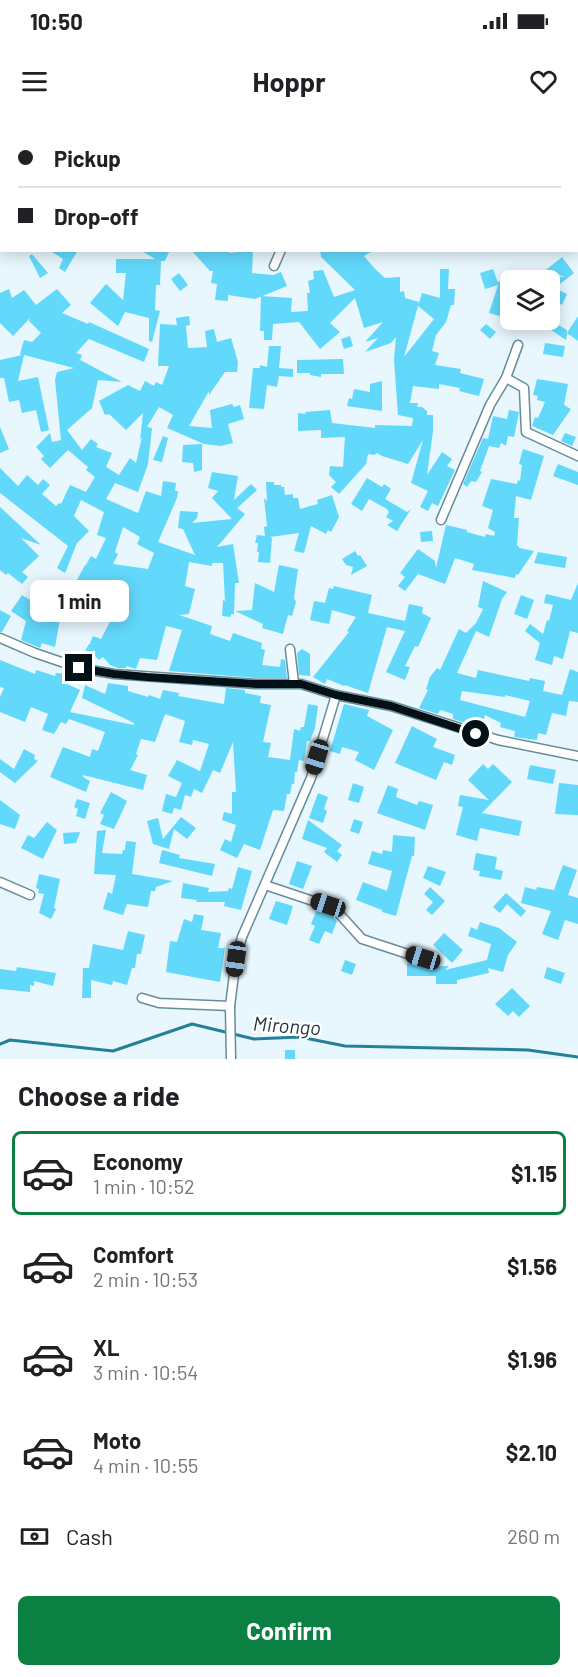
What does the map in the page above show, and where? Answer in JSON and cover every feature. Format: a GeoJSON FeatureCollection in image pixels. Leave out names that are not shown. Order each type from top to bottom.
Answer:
{"type":"FeatureCollection","features":[{"type":"Feature","properties":{"kind":"street"},"geometry":{"type":"LineString","coordinates":[[274,266],[280,252]]}},
{"type":"Feature","properties":{"kind":"street"},"geometry":{"type":"LineString","coordinates":[[441,520],[485,415],[506,378],[518,345]]}},
{"type":"Feature","properties":{"kind":"street"},"geometry":{"type":"LineString","coordinates":[[506,378],[524,388],[526,432],[578,456]]}},
{"type":"Feature","properties":{"kind":"street"},"geometry":{"type":"LineString","coordinates":[[0,638],[25,650],[79,668],[114,674],[256,684],[309,685],[336,695],[391,706],[498,740],[578,756]]}},
{"type":"Feature","properties":{"kind":"street"},"geometry":{"type":"LineString","coordinates":[[290,650],[294,683]]}},
{"type":"Feature","properties":{"kind":"street"},"geometry":{"type":"LineString","coordinates":[[231,1059],[230,1006],[239,948],[311,778],[336,695]]}},
{"type":"Feature","properties":{"kind":"street"},"geometry":{"type":"LineString","coordinates":[[0,882],[30,895]]}},
{"type":"Feature","properties":{"kind":"street"},"geometry":{"type":"LineString","coordinates":[[265,885],[334,908],[362,939],[423,958]]}},
{"type":"Feature","properties":{"kind":"street"},"geometry":{"type":"LineString","coordinates":[[142,998],[159,1003],[230,1006]]}},
{"type":"Feature","properties":{"kind":"building"},"geometry":{"type":"Polygon","coordinates":[[[52,252],[77,252],[65,272],[59,268],[63,259],[52,252]]]}},
{"type":"Feature","properties":{"kind":"building"},"geometry":{"type":"Polygon","coordinates":[[[143,252],[169,252],[165,261],[161,261],[160,285],[156,285],[155,310],[160,311],[152,342],[149,341],[149,318],[125,312],[118,326],[90,303],[106,284],[123,300],[126,273],[116,273],[116,259],[155,259],[143,252]]]}},
{"type":"Feature","properties":{"kind":"building"},"geometry":{"type":"Polygon","coordinates":[[[193,252],[253,252],[252,273],[273,275],[281,272],[287,286],[255,299],[228,295],[228,301],[215,300],[217,284],[211,283],[213,271],[210,271],[193,252]]]}},
{"type":"Feature","properties":{"kind":"building"},"geometry":{"type":"Polygon","coordinates":[[[320,252],[371,252],[364,256],[385,278],[400,277],[400,292],[404,291],[405,298],[419,302],[404,357],[434,319],[418,306],[422,293],[440,298],[440,269],[449,269],[448,289],[455,289],[454,305],[451,305],[446,322],[436,335],[432,351],[439,353],[435,365],[461,369],[460,373],[484,379],[479,396],[459,391],[460,388],[439,384],[439,389],[413,386],[410,403],[418,403],[417,407],[422,407],[427,411],[427,415],[433,415],[427,475],[442,452],[452,459],[447,466],[455,470],[438,506],[432,503],[428,511],[420,507],[428,491],[411,483],[423,440],[408,464],[377,453],[368,454],[366,464],[339,494],[331,487],[336,482],[329,475],[330,466],[343,467],[345,437],[321,438],[321,430],[298,431],[298,413],[330,410],[332,423],[375,428],[375,425],[412,426],[413,418],[398,415],[394,360],[396,337],[391,343],[365,352],[378,338],[365,342],[383,322],[364,328],[355,298],[330,323],[340,332],[320,349],[299,322],[273,324],[272,340],[264,340],[264,331],[260,331],[261,296],[292,298],[291,312],[308,311],[307,293],[310,293],[308,281],[314,279],[313,271],[323,270],[334,297],[355,290],[321,257],[320,252]]]}},
{"type":"Feature","properties":{"kind":"building"},"geometry":{"type":"Polygon","coordinates":[[[32,254],[48,273],[40,278],[29,256],[32,254]]]}},
{"type":"Feature","properties":{"kind":"building"},"geometry":{"type":"Polygon","coordinates":[[[562,257],[574,273],[560,284],[560,277],[565,277],[560,275],[560,270],[546,270],[562,257]]]}},
{"type":"Feature","properties":{"kind":"building"},"geometry":{"type":"Polygon","coordinates":[[[493,269],[498,283],[500,281],[500,316],[489,313],[498,285],[485,289],[480,273],[493,269]]]}},
{"type":"Feature","properties":{"kind":"building"},"geometry":{"type":"Polygon","coordinates":[[[179,273],[188,285],[180,291],[171,279],[179,273]]]}},
{"type":"Feature","properties":{"kind":"building"},"geometry":{"type":"Polygon","coordinates":[[[9,289],[12,298],[24,290],[36,305],[57,289],[71,305],[62,313],[88,324],[89,322],[149,349],[144,362],[89,339],[76,353],[82,355],[80,360],[122,382],[98,380],[92,408],[67,430],[82,450],[91,439],[98,444],[96,447],[112,453],[106,467],[119,475],[130,458],[136,463],[142,437],[140,440],[143,413],[126,430],[109,414],[105,415],[99,401],[128,385],[140,391],[145,381],[154,386],[156,382],[162,385],[169,366],[158,366],[160,324],[177,325],[176,318],[189,316],[190,325],[186,326],[188,348],[207,347],[205,331],[214,329],[217,342],[231,338],[238,362],[237,372],[225,372],[209,395],[209,391],[189,426],[212,428],[210,410],[232,404],[234,407],[240,405],[244,419],[228,424],[233,443],[221,446],[204,444],[167,428],[173,415],[159,407],[147,427],[152,428],[148,464],[138,492],[115,483],[106,499],[138,513],[146,491],[161,496],[163,481],[176,483],[177,498],[158,542],[195,555],[183,529],[178,528],[180,511],[198,512],[197,518],[192,523],[232,519],[212,498],[218,491],[208,488],[212,472],[238,476],[234,500],[251,484],[257,490],[237,508],[245,514],[217,547],[233,544],[239,583],[235,583],[234,614],[231,614],[231,617],[222,616],[223,600],[225,601],[223,563],[212,563],[212,566],[189,562],[185,586],[195,589],[189,614],[179,615],[212,626],[210,634],[230,641],[233,633],[262,643],[261,649],[265,650],[262,665],[280,667],[281,659],[285,660],[287,678],[256,678],[169,671],[182,630],[166,626],[157,660],[140,658],[136,669],[127,666],[118,668],[110,665],[103,657],[99,660],[85,651],[91,644],[93,636],[101,639],[116,610],[106,608],[113,593],[99,607],[93,606],[90,610],[69,595],[91,556],[96,559],[106,538],[97,535],[104,512],[81,500],[74,516],[89,531],[77,543],[65,573],[57,568],[68,546],[0,493],[0,468],[18,486],[27,475],[38,485],[43,479],[50,485],[42,494],[56,506],[61,504],[70,485],[86,492],[95,477],[86,470],[88,467],[68,450],[50,468],[41,459],[44,456],[36,447],[50,433],[52,442],[61,440],[55,380],[57,372],[74,368],[24,355],[18,381],[38,377],[49,430],[41,432],[36,410],[22,413],[19,400],[9,402],[4,378],[0,378],[0,360],[22,355],[20,354],[24,340],[32,342],[41,333],[29,321],[30,318],[13,336],[0,323],[0,293],[9,289]],[[123,527],[115,552],[118,554],[113,564],[148,569],[154,553],[137,544],[140,537],[123,527]]]}},
{"type":"Feature","properties":{"kind":"building"},"geometry":{"type":"Polygon","coordinates":[[[560,290],[567,294],[562,305],[560,304],[560,290]]]}},
{"type":"Feature","properties":{"kind":"building"},"geometry":{"type":"Polygon","coordinates":[[[578,316],[578,341],[567,333],[578,316]]]}},
{"type":"Feature","properties":{"kind":"building"},"geometry":{"type":"Polygon","coordinates":[[[486,324],[496,332],[490,339],[480,330],[486,324]]]}},
{"type":"Feature","properties":{"kind":"building"},"geometry":{"type":"Polygon","coordinates":[[[560,326],[567,330],[566,340],[551,330],[560,330],[560,326]]]}},
{"type":"Feature","properties":{"kind":"building"},"geometry":{"type":"Polygon","coordinates":[[[350,336],[353,346],[344,349],[341,339],[350,336]]]}},
{"type":"Feature","properties":{"kind":"building"},"geometry":{"type":"Polygon","coordinates":[[[545,343],[565,346],[563,357],[543,354],[545,343]]]}},
{"type":"Feature","properties":{"kind":"building"},"geometry":{"type":"Polygon","coordinates":[[[269,346],[281,346],[279,368],[293,369],[293,377],[279,376],[277,387],[267,385],[264,409],[249,408],[253,368],[260,368],[260,365],[267,367],[269,346]]]}},
{"type":"Feature","properties":{"kind":"building"},"geometry":{"type":"Polygon","coordinates":[[[343,359],[344,374],[321,374],[321,377],[310,375],[310,373],[297,373],[297,360],[343,359]]]}},
{"type":"Feature","properties":{"kind":"building"},"geometry":{"type":"Polygon","coordinates":[[[537,379],[568,384],[564,405],[571,409],[553,435],[532,426],[545,402],[537,400],[538,396],[533,395],[537,379]]]}},
{"type":"Feature","properties":{"kind":"building"},"geometry":{"type":"Polygon","coordinates":[[[382,381],[382,411],[347,406],[349,398],[352,399],[354,389],[370,392],[370,384],[382,381]]]}},
{"type":"Feature","properties":{"kind":"building"},"geometry":{"type":"Polygon","coordinates":[[[509,410],[519,412],[514,437],[508,436],[506,446],[501,443],[499,448],[489,446],[480,471],[482,472],[476,482],[471,481],[467,487],[463,484],[483,438],[488,439],[493,416],[507,419],[509,410]]]}},
{"type":"Feature","properties":{"kind":"building"},"geometry":{"type":"Polygon","coordinates":[[[0,427],[9,449],[0,453],[0,427]]]}},
{"type":"Feature","properties":{"kind":"building"},"geometry":{"type":"Polygon","coordinates":[[[565,433],[576,437],[572,446],[561,441],[565,433]]]}},
{"type":"Feature","properties":{"kind":"building"},"geometry":{"type":"Polygon","coordinates":[[[163,436],[168,438],[162,462],[153,460],[163,436]]]}},
{"type":"Feature","properties":{"kind":"building"},"geometry":{"type":"Polygon","coordinates":[[[202,444],[202,470],[194,472],[193,463],[182,462],[183,445],[202,444]]]}},
{"type":"Feature","properties":{"kind":"building"},"geometry":{"type":"Polygon","coordinates":[[[523,449],[544,456],[531,500],[516,496],[514,518],[519,518],[517,546],[534,551],[518,575],[516,574],[515,578],[472,570],[474,564],[455,558],[445,584],[418,574],[405,591],[398,586],[405,577],[400,573],[418,549],[435,561],[436,568],[446,525],[485,537],[486,534],[494,536],[495,532],[488,528],[493,510],[482,506],[491,479],[517,484],[518,480],[520,481],[522,465],[519,464],[523,449]]]}},
{"type":"Feature","properties":{"kind":"building"},"geometry":{"type":"Polygon","coordinates":[[[558,464],[578,472],[578,485],[553,476],[558,464]]]}},
{"type":"Feature","properties":{"kind":"building"},"geometry":{"type":"Polygon","coordinates":[[[367,478],[382,487],[384,484],[391,489],[385,499],[407,512],[411,509],[397,531],[387,525],[393,521],[386,517],[389,512],[387,509],[369,499],[362,511],[351,504],[367,478]]]}},
{"type":"Feature","properties":{"kind":"building"},"geometry":{"type":"Polygon","coordinates":[[[266,482],[274,482],[274,485],[284,487],[285,495],[293,494],[293,498],[298,498],[300,509],[318,504],[317,500],[332,495],[339,517],[331,532],[328,530],[326,534],[311,526],[304,553],[294,551],[299,533],[270,537],[272,538],[270,563],[258,562],[258,543],[255,543],[257,535],[265,536],[264,527],[267,526],[264,498],[267,501],[266,482]]]}},
{"type":"Feature","properties":{"kind":"building"},"geometry":{"type":"Polygon","coordinates":[[[0,507],[41,545],[21,538],[39,556],[22,572],[28,577],[22,584],[0,570],[0,507]]]}},
{"type":"Feature","properties":{"kind":"building"},"geometry":{"type":"Polygon","coordinates":[[[432,531],[433,541],[421,542],[420,532],[432,531]]]}},
{"type":"Feature","properties":{"kind":"building"},"geometry":{"type":"Polygon","coordinates":[[[355,551],[367,566],[351,575],[353,567],[346,565],[342,559],[355,551]]]}},
{"type":"Feature","properties":{"kind":"building"},"geometry":{"type":"Polygon","coordinates":[[[538,552],[567,557],[565,568],[534,563],[538,552]]]}},
{"type":"Feature","properties":{"kind":"building"},"geometry":{"type":"Polygon","coordinates":[[[279,565],[298,569],[294,598],[296,602],[292,616],[288,615],[283,634],[262,628],[263,624],[235,611],[252,610],[255,583],[274,592],[279,565]]]}},
{"type":"Feature","properties":{"kind":"building"},"geometry":{"type":"Polygon","coordinates":[[[483,581],[507,592],[502,599],[489,637],[476,631],[457,673],[476,678],[478,670],[529,681],[530,678],[545,681],[543,691],[562,695],[570,669],[578,672],[578,702],[569,701],[566,716],[552,713],[546,735],[538,733],[537,740],[514,737],[515,731],[500,727],[501,723],[485,715],[481,728],[453,719],[453,714],[440,710],[438,714],[419,708],[428,690],[426,689],[430,677],[437,668],[440,670],[459,629],[466,633],[476,623],[483,609],[478,607],[483,581]],[[462,691],[460,700],[525,717],[530,701],[505,695],[505,697],[462,691]]]}},
{"type":"Feature","properties":{"kind":"building"},"geometry":{"type":"Polygon","coordinates":[[[578,583],[578,633],[570,631],[563,659],[554,656],[552,665],[535,660],[540,643],[525,631],[530,624],[543,634],[553,605],[544,603],[546,594],[571,600],[578,583]]]}},
{"type":"Feature","properties":{"kind":"building"},"geometry":{"type":"Polygon","coordinates":[[[334,586],[372,595],[368,613],[405,621],[409,604],[423,607],[422,613],[431,618],[418,647],[415,646],[405,666],[410,667],[405,680],[386,672],[405,631],[387,627],[368,693],[327,679],[325,684],[313,677],[349,632],[347,631],[356,617],[332,610],[329,624],[310,620],[314,601],[325,603],[329,588],[333,589],[334,586]]]}},
{"type":"Feature","properties":{"kind":"building"},"geometry":{"type":"Polygon","coordinates":[[[22,595],[35,603],[31,611],[50,620],[53,617],[60,619],[55,647],[42,643],[40,648],[21,640],[26,621],[11,611],[22,595]]]}},
{"type":"Feature","properties":{"kind":"building"},"geometry":{"type":"Polygon","coordinates":[[[521,595],[534,600],[527,619],[514,614],[521,595]]]}},
{"type":"Feature","properties":{"kind":"building"},"geometry":{"type":"Polygon","coordinates":[[[0,610],[11,616],[2,632],[0,632],[0,610]]]}},
{"type":"Feature","properties":{"kind":"building"},"geometry":{"type":"Polygon","coordinates":[[[302,649],[310,654],[310,676],[299,675],[297,653],[302,649]]]}},
{"type":"Feature","properties":{"kind":"building"},"geometry":{"type":"Polygon","coordinates":[[[0,660],[35,674],[36,670],[55,676],[56,673],[66,674],[65,683],[80,690],[70,712],[134,725],[82,698],[85,685],[105,694],[108,683],[128,686],[128,691],[148,697],[149,695],[160,699],[163,690],[179,693],[178,696],[224,704],[226,688],[245,690],[245,693],[261,696],[260,703],[271,705],[263,742],[271,743],[268,757],[290,760],[294,729],[300,731],[301,727],[304,727],[308,704],[318,706],[315,728],[310,741],[307,741],[304,761],[299,760],[294,784],[292,784],[290,794],[287,794],[284,811],[273,810],[260,850],[244,844],[237,858],[220,850],[225,839],[231,842],[236,825],[222,820],[224,812],[232,814],[232,792],[236,792],[233,742],[220,773],[213,770],[202,793],[194,789],[191,797],[185,795],[181,810],[174,808],[172,814],[162,811],[166,794],[176,797],[182,783],[168,776],[177,760],[200,771],[209,744],[193,740],[192,745],[179,742],[185,721],[165,714],[155,742],[141,739],[136,754],[138,755],[130,770],[147,775],[143,790],[83,775],[90,781],[86,792],[50,777],[63,747],[90,757],[92,749],[98,751],[105,732],[69,719],[66,724],[61,722],[54,734],[42,730],[48,714],[31,707],[25,722],[0,712],[0,697],[4,688],[0,687],[0,660]]]}},
{"type":"Feature","properties":{"kind":"building"},"geometry":{"type":"Polygon","coordinates":[[[344,704],[369,710],[367,716],[393,730],[374,770],[355,760],[359,752],[342,747],[340,754],[330,751],[344,704]]]}},
{"type":"Feature","properties":{"kind":"building"},"geometry":{"type":"Polygon","coordinates":[[[412,726],[437,739],[433,747],[455,755],[452,765],[444,762],[436,780],[395,763],[412,726]]]}},
{"type":"Feature","properties":{"kind":"building"},"geometry":{"type":"Polygon","coordinates":[[[24,749],[35,755],[34,759],[38,761],[15,783],[0,772],[0,759],[14,769],[24,749]]]}},
{"type":"Feature","properties":{"kind":"building"},"geometry":{"type":"Polygon","coordinates":[[[483,764],[488,769],[493,764],[512,782],[482,813],[522,821],[519,836],[480,828],[477,841],[456,835],[463,807],[458,806],[460,795],[489,800],[468,780],[483,764]]]}},
{"type":"Feature","properties":{"kind":"building"},"geometry":{"type":"Polygon","coordinates":[[[530,765],[556,770],[553,784],[527,779],[530,765]]]}},
{"type":"Feature","properties":{"kind":"building"},"geometry":{"type":"Polygon","coordinates":[[[353,783],[364,787],[359,803],[348,800],[353,783]]]}},
{"type":"Feature","properties":{"kind":"building"},"geometry":{"type":"Polygon","coordinates":[[[559,783],[578,785],[578,815],[555,814],[559,783]]]}},
{"type":"Feature","properties":{"kind":"building"},"geometry":{"type":"Polygon","coordinates":[[[388,785],[398,789],[396,797],[417,805],[419,801],[433,805],[425,830],[377,813],[388,785]]]}},
{"type":"Feature","properties":{"kind":"building"},"geometry":{"type":"Polygon","coordinates":[[[111,792],[127,801],[114,829],[100,824],[104,815],[100,813],[111,792]]]}},
{"type":"Feature","properties":{"kind":"building"},"geometry":{"type":"Polygon","coordinates":[[[318,793],[328,797],[323,823],[309,818],[318,793]]]}},
{"type":"Feature","properties":{"kind":"building"},"geometry":{"type":"Polygon","coordinates":[[[77,799],[90,803],[85,819],[76,816],[78,809],[74,807],[77,799]]]}},
{"type":"Feature","properties":{"kind":"building"},"geometry":{"type":"Polygon","coordinates":[[[0,800],[20,815],[15,829],[0,824],[0,800]]]}},
{"type":"Feature","properties":{"kind":"building"},"geometry":{"type":"Polygon","coordinates":[[[181,817],[196,828],[187,839],[174,829],[169,849],[153,844],[147,821],[158,818],[163,839],[181,817]]]}},
{"type":"Feature","properties":{"kind":"building"},"geometry":{"type":"Polygon","coordinates":[[[354,819],[363,822],[359,834],[350,831],[354,819]]]}},
{"type":"Feature","properties":{"kind":"building"},"geometry":{"type":"Polygon","coordinates":[[[308,820],[342,845],[337,851],[342,855],[337,862],[324,852],[327,848],[302,839],[308,820]]]}},
{"type":"Feature","properties":{"kind":"building"},"geometry":{"type":"Polygon","coordinates":[[[47,822],[57,830],[43,859],[21,848],[28,835],[34,838],[47,822]]]}},
{"type":"Feature","properties":{"kind":"building"},"geometry":{"type":"Polygon","coordinates":[[[106,830],[102,853],[122,854],[126,841],[136,842],[132,874],[173,881],[151,891],[148,907],[127,904],[123,915],[103,909],[108,892],[112,894],[116,875],[94,874],[97,831],[106,830]]]}},
{"type":"Feature","properties":{"kind":"building"},"geometry":{"type":"Polygon","coordinates":[[[80,832],[76,843],[64,844],[63,833],[80,832]]]}},
{"type":"Feature","properties":{"kind":"building"},"geometry":{"type":"Polygon","coordinates":[[[393,835],[415,837],[414,856],[412,856],[396,916],[356,900],[363,882],[387,891],[392,871],[368,864],[372,851],[382,854],[383,850],[392,852],[393,835]]]}},
{"type":"Feature","properties":{"kind":"building"},"geometry":{"type":"Polygon","coordinates":[[[162,850],[180,855],[179,858],[215,864],[212,876],[159,863],[162,850]]]}},
{"type":"Feature","properties":{"kind":"building"},"geometry":{"type":"Polygon","coordinates":[[[476,853],[497,857],[495,869],[503,871],[501,880],[479,876],[480,871],[473,870],[476,853]]]}},
{"type":"Feature","properties":{"kind":"building"},"geometry":{"type":"Polygon","coordinates":[[[297,861],[312,866],[303,889],[289,884],[297,861]]]}},
{"type":"Feature","properties":{"kind":"building"},"geometry":{"type":"Polygon","coordinates":[[[563,865],[577,870],[568,895],[578,898],[578,924],[565,920],[558,940],[542,934],[551,911],[521,903],[525,887],[536,890],[537,887],[554,890],[563,865]]]}},
{"type":"Feature","properties":{"kind":"building"},"geometry":{"type":"Polygon","coordinates":[[[428,866],[446,872],[440,886],[423,878],[428,866]]]}},
{"type":"Feature","properties":{"kind":"building"},"geometry":{"type":"Polygon","coordinates":[[[238,867],[252,871],[241,910],[224,906],[225,902],[196,902],[197,900],[181,898],[183,883],[209,888],[208,892],[232,889],[238,867]]]}},
{"type":"Feature","properties":{"kind":"building"},"geometry":{"type":"Polygon","coordinates":[[[39,874],[60,879],[54,908],[56,909],[51,919],[39,913],[44,894],[38,893],[39,889],[36,888],[39,874]]]}},
{"type":"Feature","properties":{"kind":"building"},"geometry":{"type":"Polygon","coordinates":[[[430,887],[445,901],[432,915],[426,910],[433,902],[424,894],[430,887]]]}},
{"type":"Feature","properties":{"kind":"building"},"geometry":{"type":"Polygon","coordinates":[[[506,893],[526,911],[521,917],[507,904],[500,913],[493,907],[506,893]]]}},
{"type":"Feature","properties":{"kind":"building"},"geometry":{"type":"Polygon","coordinates":[[[276,901],[293,906],[287,925],[269,919],[276,901]]]}},
{"type":"Feature","properties":{"kind":"building"},"geometry":{"type":"Polygon","coordinates":[[[317,909],[330,914],[337,921],[332,934],[325,931],[319,944],[309,940],[315,926],[311,924],[317,909]]]}},
{"type":"Feature","properties":{"kind":"building"},"geometry":{"type":"Polygon","coordinates":[[[194,914],[204,916],[201,930],[221,933],[218,948],[225,948],[220,982],[166,972],[170,941],[177,942],[184,919],[192,922],[194,914]]]}},
{"type":"Feature","properties":{"kind":"building"},"geometry":{"type":"Polygon","coordinates":[[[480,922],[499,928],[517,942],[508,955],[503,972],[488,968],[489,973],[457,980],[457,984],[436,984],[436,976],[407,976],[407,963],[426,965],[426,967],[449,966],[445,970],[487,960],[491,944],[468,936],[471,927],[477,930],[480,922]]]}},
{"type":"Feature","properties":{"kind":"building"},"geometry":{"type":"Polygon","coordinates":[[[128,931],[145,935],[141,954],[137,954],[135,968],[132,968],[127,985],[113,981],[112,985],[91,980],[91,998],[82,998],[83,968],[89,968],[93,944],[123,950],[128,931]]]}},
{"type":"Feature","properties":{"kind":"building"},"geometry":{"type":"Polygon","coordinates":[[[444,933],[463,950],[452,963],[433,945],[444,933]]]}},
{"type":"Feature","properties":{"kind":"building"},"geometry":{"type":"Polygon","coordinates":[[[345,960],[356,964],[352,975],[341,971],[345,960]]]}},
{"type":"Feature","properties":{"kind":"building"},"geometry":{"type":"Polygon","coordinates":[[[17,967],[56,973],[53,986],[34,981],[34,986],[30,985],[30,992],[0,989],[0,969],[16,971],[17,967]]]}},
{"type":"Feature","properties":{"kind":"building"},"geometry":{"type":"Polygon","coordinates":[[[547,967],[565,973],[561,984],[544,978],[547,967]]]}},
{"type":"Feature","properties":{"kind":"building"},"geometry":{"type":"Polygon","coordinates":[[[512,988],[530,1006],[519,1017],[513,1011],[508,1016],[495,1004],[512,988]]]}},
{"type":"Feature","properties":{"kind":"building"},"geometry":{"type":"Polygon","coordinates":[[[285,1050],[295,1050],[295,1059],[285,1059],[285,1050]]]}},
{"type":"Feature","properties":{"kind":"waterway","name":"Mirongo"},"geometry":{"type":"LineString","coordinates":[[0,1044],[10,1040],[113,1051],[192,1024],[254,1039],[300,1037],[345,1046],[528,1050],[578,1057]]}},
{"type":"Feature","properties":{"kind":"route"},"geometry":{"type":"LineString","coordinates":[[79,668],[147,677],[256,684],[301,684],[336,695],[391,706],[476,734]]}}]}
